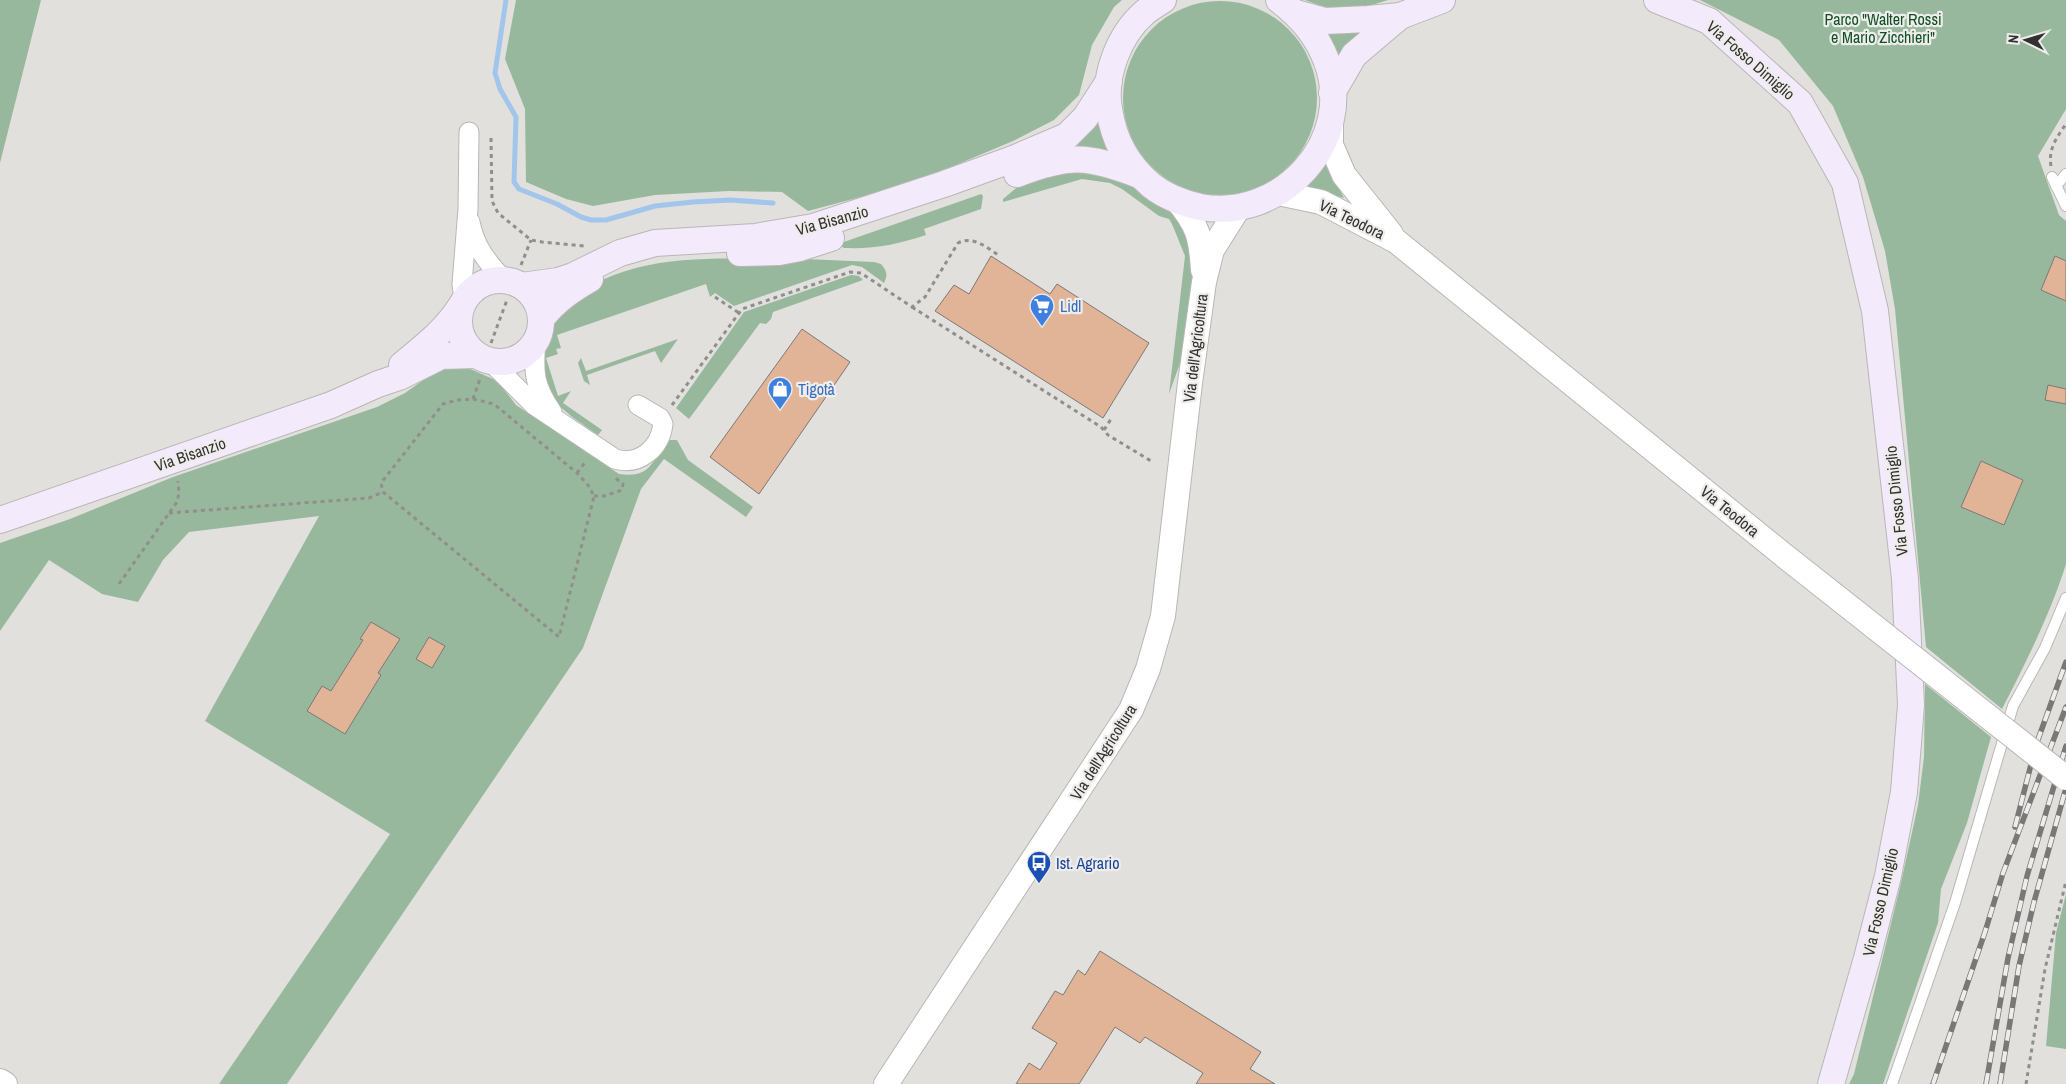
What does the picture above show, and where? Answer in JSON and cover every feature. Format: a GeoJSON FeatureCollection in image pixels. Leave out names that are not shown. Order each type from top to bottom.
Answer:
{"type":"FeatureCollection","features":[{"type":"Feature","properties":{"kind":"main road"},"geometry":{"type":"LineString","coordinates":[[1163,0],[1144,14],[1123,39],[1111,69],[1108,102],[1112,128],[1122,153],[1139,175],[1160,192],[1185,204],[1212,209],[1240,208],[1260,202],[1278,193],[1297,178],[1313,160],[1324,139],[1332,105],[1354,55],[1400,16]]}},
{"type":"Feature","properties":{"kind":"main road"},"geometry":{"type":"LineString","coordinates":[[1287,6],[1325,21],[1400,16],[1442,0]]}},
{"type":"Feature","properties":{"kind":"main road","name":"Via Fosso Dimiglio"},"geometry":{"type":"LineString","coordinates":[[1656,0],[1709,21],[1800,103],[1845,183],[1876,311],[1905,579],[1911,705],[1904,792],[1888,876],[1831,1084]]}},
{"type":"Feature","properties":{"kind":"main road"},"geometry":{"type":"LineString","coordinates":[[1287,6],[1315,36],[1328,63],[1332,105]]}},
{"type":"Feature","properties":{"kind":"main road","name":"Via Bisanzio"},"geometry":{"type":"LineString","coordinates":[[378,384],[444,329],[453,320],[463,302],[481,284],[492,280],[512,284],[558,280],[573,276],[620,253],[655,243],[755,237],[813,227],[944,184],[1013,159],[1067,136],[1086,118],[1109,81]]}},
{"type":"Feature","properties":{"kind":"main road","name":"Via Bisanzio"},"geometry":{"type":"LineString","coordinates":[[0,520],[331,405],[378,384],[399,377],[441,356],[485,358],[504,363],[517,359],[528,352],[539,330],[567,292],[599,274],[623,264],[650,256],[674,253],[779,252],[800,248],[1036,167],[1060,161],[1079,158],[1107,162],[1139,175]]}},
{"type":"Feature","properties":{"kind":"main road"},"geometry":{"type":"LineString","coordinates":[[512,284],[532,295],[538,306],[539,330]]}},
{"type":"Feature","properties":{"kind":"main road"},"geometry":{"type":"LineString","coordinates":[[463,302],[458,319],[460,333],[466,345],[485,358]]}},
{"type":"Feature","properties":{"kind":"street","name":"Via Teodora"},"geometry":{"type":"LineString","coordinates":[[1332,105],[1331,145],[1344,175],[1396,241]]}},
{"type":"Feature","properties":{"kind":"street"},"geometry":{"type":"LineString","coordinates":[[463,302],[462,284],[468,209],[469,132]]}},
{"type":"Feature","properties":{"kind":"street","name":"Via Teodora"},"geometry":{"type":"LineString","coordinates":[[1278,193],[1321,202],[1396,241],[1786,557],[2066,778]]}},
{"type":"Feature","properties":{"kind":"street","name":"Via dell'Agricoltura"},"geometry":{"type":"LineString","coordinates":[[1176,199],[1191,216],[1199,235],[1204,282]]}},
{"type":"Feature","properties":{"kind":"street","name":"Via dell'Agricoltura"},"geometry":{"type":"LineString","coordinates":[[886,1084],[1132,710],[1148,669],[1163,616],[1190,383],[1204,282],[1212,250],[1240,208]]}},
{"type":"Feature","properties":{"kind":"street"},"geometry":{"type":"LineString","coordinates":[[468,209],[472,232],[482,255],[512,284]]}},
{"type":"Feature","properties":{"kind":"street"},"geometry":{"type":"LineString","coordinates":[[539,330],[534,371],[541,397],[555,417],[591,452],[625,462],[644,457],[654,446],[662,432],[663,424],[660,418],[638,405]]}},
{"type":"Feature","properties":{"kind":"street"},"geometry":{"type":"LineString","coordinates":[[485,358],[534,405],[555,417]]}},
{"type":"Feature","properties":{"kind":"street"},"geometry":{"type":"LineString","coordinates":[[0,1081],[5,1084]]}},
{"type":"Feature","properties":{"kind":"lane"},"geometry":{"type":"LineString","coordinates":[[2066,174],[2054,181],[2066,206]]}},
{"type":"Feature","properties":{"kind":"lane"},"geometry":{"type":"LineString","coordinates":[[1892,1084],[1955,903],[2013,706],[2044,648],[2066,598]]}},
{"type":"Feature","properties":{"kind":"path"},"geometry":{"type":"LineString","coordinates":[[2054,181],[2049,160],[2052,145],[2066,124]]}},
{"type":"Feature","properties":{"kind":"path"},"geometry":{"type":"LineString","coordinates":[[473,399],[485,358],[512,284],[531,240],[498,213],[492,201],[491,138]]}},
{"type":"Feature","properties":{"kind":"path"},"geometry":{"type":"LineString","coordinates":[[912,307],[924,297],[958,243],[965,240],[974,240],[1000,256]]}},
{"type":"Feature","properties":{"kind":"path"},"geometry":{"type":"LineString","coordinates":[[668,410],[742,309],[850,272],[862,273],[1104,430],[1108,435],[1152,461]]}},
{"type":"Feature","properties":{"kind":"path"},"geometry":{"type":"LineString","coordinates":[[715,297],[738,313]]}},
{"type":"Feature","properties":{"kind":"path"},"geometry":{"type":"LineString","coordinates":[[473,399],[494,404],[577,473],[588,485],[594,496],[560,637],[383,492],[381,483],[443,404],[457,400],[473,399]]}},
{"type":"Feature","properties":{"kind":"path"},"geometry":{"type":"LineString","coordinates":[[1104,430],[1111,419]]}},
{"type":"Feature","properties":{"kind":"path"},"geometry":{"type":"LineString","coordinates":[[577,473],[591,452]]}},
{"type":"Feature","properties":{"kind":"path"},"geometry":{"type":"LineString","coordinates":[[591,452],[594,464]]}},
{"type":"Feature","properties":{"kind":"path"},"geometry":{"type":"LineString","coordinates":[[594,496],[604,496],[622,490],[624,484],[607,473]]}},
{"type":"Feature","properties":{"kind":"path"},"geometry":{"type":"LineString","coordinates":[[119,584],[176,502],[179,494],[178,479]]}},
{"type":"Feature","properties":{"kind":"path"},"geometry":{"type":"LineString","coordinates":[[169,514],[369,498],[383,492]]}},
{"type":"Feature","properties":{"kind":"path"},"geometry":{"type":"LineString","coordinates":[[2026,1084],[2045,969],[2066,881]]}},
{"type":"Feature","properties":{"kind":"green space"},"geometry":{"type":"Polygon","coordinates":[[[0,0],[41,0],[0,163],[0,0]]]}},
{"type":"Feature","properties":{"kind":"green space"},"geometry":{"type":"Polygon","coordinates":[[[516,0],[1122,0],[1114,7],[1092,45],[1079,95],[1054,120],[1013,141],[913,183],[808,211],[782,192],[729,191],[655,195],[593,206],[566,199],[526,182],[525,109],[505,59],[516,0]]]}},
{"type":"Feature","properties":{"kind":"green space"},"geometry":{"type":"Polygon","coordinates":[[[1305,0],[1388,0],[1359,9],[1324,7],[1305,0]]]}},
{"type":"Feature","properties":{"kind":"green space","name":"Parco \"Walter Rossi e Mario Zicchieri\""},"geometry":{"type":"Polygon","coordinates":[[[1700,0],[2066,0],[2066,109],[2038,156],[2059,215],[2066,221],[2066,564],[2045,620],[2002,709],[1926,647],[1895,309],[1885,251],[1863,177],[1833,106],[1779,40],[1700,0]]]}},
{"type":"Feature","properties":{"kind":"green space"},"geometry":{"type":"Polygon","coordinates":[[[1210,1],[1230,1],[1266,12],[1289,29],[1301,44],[1310,61],[1317,88],[1317,108],[1310,135],[1301,152],[1289,167],[1274,179],[1257,188],[1230,195],[1210,195],[1174,184],[1158,173],[1145,160],[1134,144],[1127,126],[1123,108],[1123,88],[1134,52],[1145,36],[1158,23],[1174,12],[1192,5],[1210,1]]]}},
{"type":"Feature","properties":{"kind":"green space"},"geometry":{"type":"Polygon","coordinates":[[[1372,26],[1336,71],[1316,28],[1372,26]]]}},
{"type":"Feature","properties":{"kind":"green space"},"geometry":{"type":"Polygon","coordinates":[[[1094,122],[1098,123],[1107,151],[1070,150],[1094,122]]]}},
{"type":"Feature","properties":{"kind":"green space"},"geometry":{"type":"Polygon","coordinates":[[[1325,162],[1344,198],[1307,188],[1325,162]]]}},
{"type":"Feature","properties":{"kind":"green space"},"geometry":{"type":"Polygon","coordinates":[[[1051,170],[1109,173],[1172,209],[1188,228],[1194,275],[1183,355],[1169,394],[1185,256],[1172,224],[1169,219],[1159,216],[1122,189],[1110,183],[1082,179],[1003,202],[1003,199],[1028,178],[1051,170]]]}},
{"type":"Feature","properties":{"kind":"green space"},"geometry":{"type":"Polygon","coordinates":[[[981,194],[983,196],[981,209],[924,229],[926,235],[895,244],[876,247],[844,248],[841,246],[841,243],[981,194]]]}},
{"type":"Feature","properties":{"kind":"green space"},"geometry":{"type":"Polygon","coordinates":[[[782,258],[874,262],[883,266],[886,271],[886,278],[884,283],[862,267],[852,265],[734,306],[715,293],[710,297],[706,284],[557,335],[561,348],[556,349],[558,354],[546,358],[558,396],[571,391],[563,403],[602,430],[598,435],[561,408],[553,398],[543,374],[544,360],[556,317],[568,300],[606,278],[655,264],[705,259],[782,258]]]}},
{"type":"Feature","properties":{"kind":"green space"},"geometry":{"type":"Polygon","coordinates":[[[851,275],[859,276],[863,280],[773,312],[771,319],[766,324],[760,323],[689,419],[676,408],[744,312],[851,275]]]}},
{"type":"Feature","properties":{"kind":"green space"},"geometry":{"type":"Polygon","coordinates":[[[678,339],[661,363],[655,351],[587,375],[590,385],[584,381],[578,363],[581,358],[586,371],[678,339]]]}},
{"type":"Feature","properties":{"kind":"green space"},"geometry":{"type":"Polygon","coordinates":[[[450,366],[468,368],[493,379],[503,388],[516,405],[619,474],[630,475],[645,470],[670,440],[677,440],[688,460],[753,507],[746,517],[664,459],[641,489],[583,648],[287,1084],[219,1084],[390,834],[205,721],[319,516],[189,532],[163,560],[138,602],[102,594],[49,560],[0,631],[0,543],[70,519],[173,477],[377,407],[405,393],[437,370],[450,366]]]}},
{"type":"Feature","properties":{"kind":"green space"},"geometry":{"type":"Polygon","coordinates":[[[1925,684],[1991,737],[1967,823],[1941,889],[1938,923],[1883,1084],[1849,1084],[1854,1074],[1918,805],[1924,757],[1925,684]]]}},
{"type":"Feature","properties":{"kind":"green space"},"geometry":{"type":"Polygon","coordinates":[[[2066,894],[2066,1049],[2046,1046],[2056,933],[2066,894]]]}},
{"type":"Feature","properties":{"kind":"building","name":"Lidl"},"geometry":{"type":"Polygon","coordinates":[[[991,256],[1050,294],[1057,284],[1149,343],[1103,418],[935,311],[954,285],[969,294],[991,256]]]}},
{"type":"Feature","properties":{"kind":"building"},"geometry":{"type":"Polygon","coordinates":[[[2055,256],[2066,261],[2066,301],[2041,290],[2055,256]]]}},
{"type":"Feature","properties":{"kind":"building","name":"Tigotà"},"geometry":{"type":"Polygon","coordinates":[[[802,329],[850,362],[759,494],[710,457],[802,329]]]}},
{"type":"Feature","properties":{"kind":"building"},"geometry":{"type":"Polygon","coordinates":[[[2048,385],[2066,389],[2066,404],[2045,400],[2048,385]]]}},
{"type":"Feature","properties":{"kind":"building"},"geometry":{"type":"Polygon","coordinates":[[[1981,461],[2023,480],[2004,525],[1961,507],[1981,461]]]}},
{"type":"Feature","properties":{"kind":"building"},"geometry":{"type":"Polygon","coordinates":[[[371,622],[400,639],[378,673],[381,675],[345,734],[307,711],[322,686],[331,691],[363,640],[360,639],[371,622]]]}},
{"type":"Feature","properties":{"kind":"building"},"geometry":{"type":"Polygon","coordinates":[[[429,637],[445,646],[432,668],[416,659],[429,637]]]}},
{"type":"Feature","properties":{"kind":"building"},"geometry":{"type":"Polygon","coordinates":[[[1100,951],[1261,1052],[1250,1069],[1275,1084],[1196,1084],[1203,1073],[1145,1037],[1140,1043],[1115,1027],[1079,1084],[1016,1084],[1029,1063],[1040,1070],[1057,1043],[1032,1028],[1055,991],[1063,995],[1078,970],[1085,975],[1100,951]]]}},
{"type":"Feature","properties":{"kind":"waterway"},"geometry":{"type":"LineString","coordinates":[[506,0],[495,73],[500,89],[516,117],[514,182],[519,189],[591,220],[606,220],[655,206],[693,202],[730,200],[773,203]]}},
{"type":"Feature","properties":{"kind":"railway"},"geometry":{"type":"LineString","coordinates":[[2015,827],[2036,745],[2066,662]]}},
{"type":"Feature","properties":{"kind":"railway"},"geometry":{"type":"LineString","coordinates":[[1933,1084],[2003,873],[2066,707]]}},
{"type":"Feature","properties":{"kind":"railway"},"geometry":{"type":"LineString","coordinates":[[1986,1084],[2008,958],[2027,876],[2066,746]]}},
{"type":"Feature","properties":{"kind":"railway"},"geometry":{"type":"LineString","coordinates":[[2000,1084],[2019,966],[2034,902],[2066,788]]}},
{"type":"Feature","properties":{"kind":"place","name":"Lidl"},"geometry":{"type":"Point","coordinates":[1042,327]}},
{"type":"Feature","properties":{"kind":"place","name":"Tigotà"},"geometry":{"type":"Point","coordinates":[780,410]}},
{"type":"Feature","properties":{"kind":"place","name":"Ist. Agrario"},"geometry":{"type":"Point","coordinates":[1039,884]}}]}
